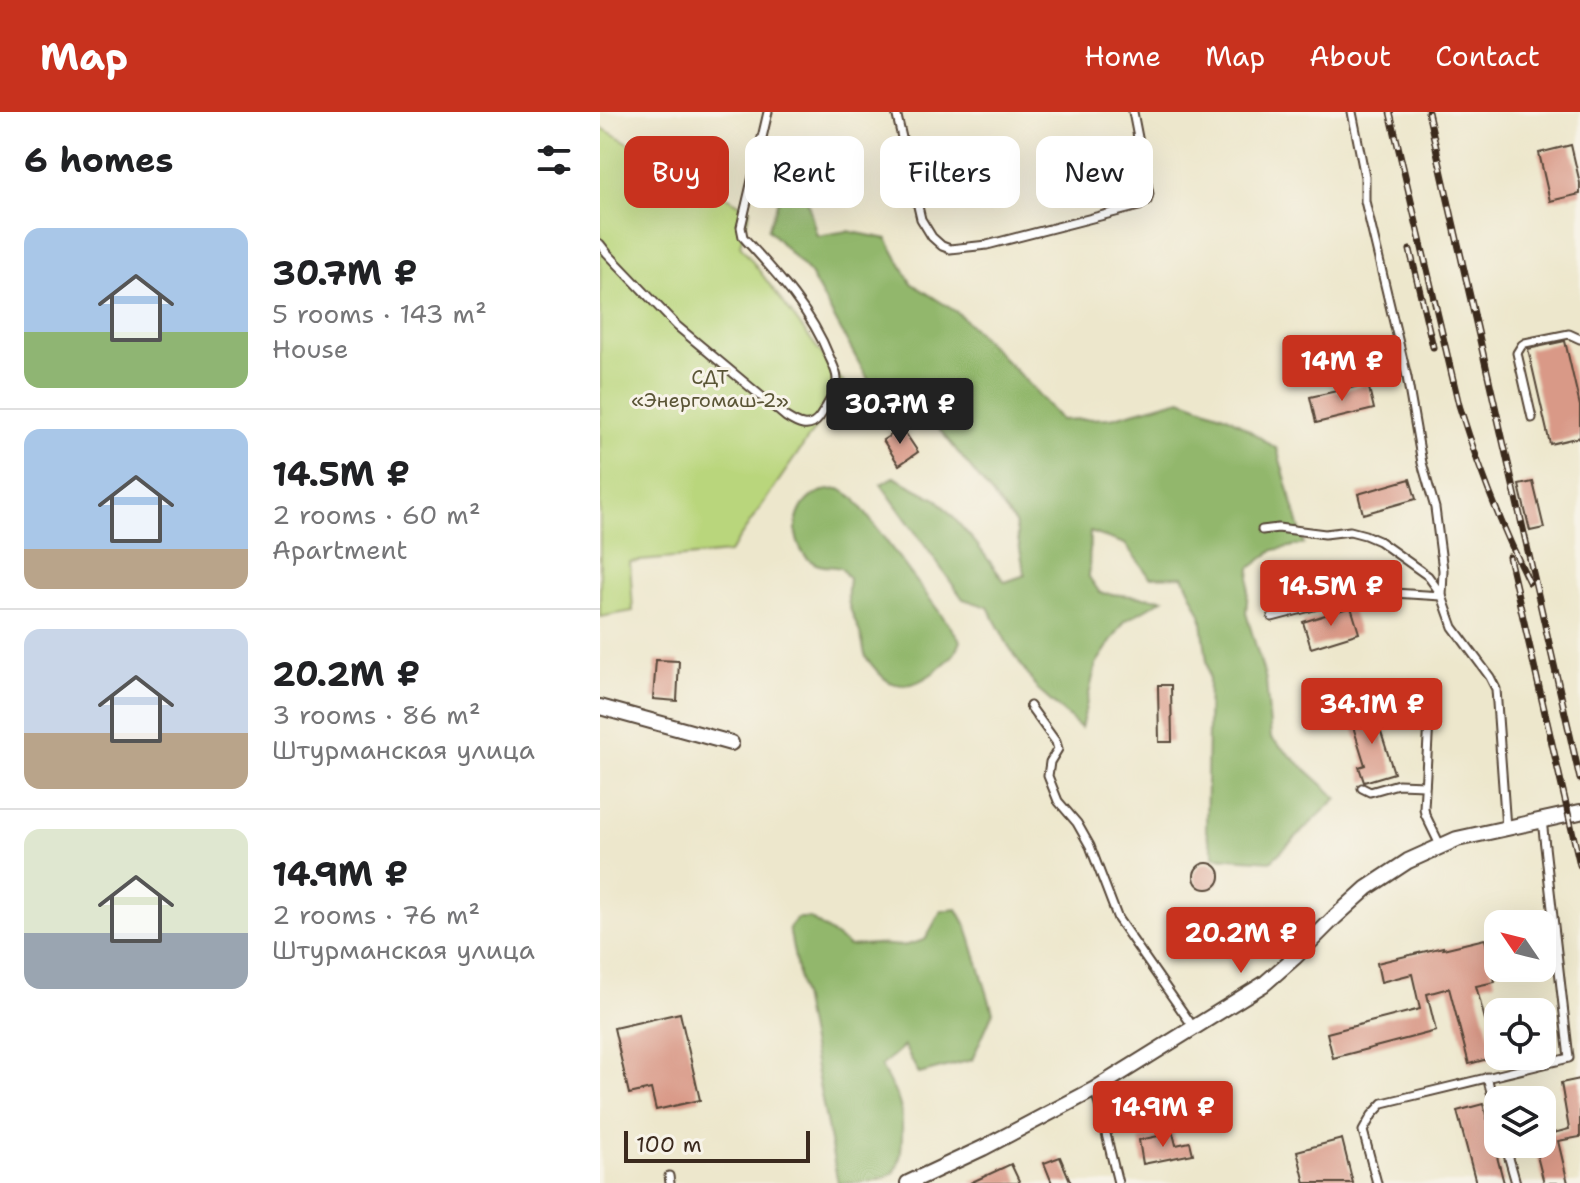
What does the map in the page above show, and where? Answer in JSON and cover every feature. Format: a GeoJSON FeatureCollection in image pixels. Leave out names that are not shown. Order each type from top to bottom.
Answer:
{"type":"FeatureCollection","features":[{"type":"Feature","properties":{"kind":"street"},"geometry":{"type":"LineString","coordinates":[[600,707],[731,743]]}},
{"type":"Feature","properties":{"kind":"street"},"geometry":{"type":"LineString","coordinates":[[908,1183],[983,1148],[1095,1089],[1264,984],[1367,888],[1408,861],[1457,839],[1580,812]]}},
{"type":"Feature","properties":{"kind":"lane"},"geometry":{"type":"LineString","coordinates":[[600,244],[689,336],[786,417],[802,425],[813,423],[835,389],[837,376],[810,318],[743,237],[741,227],[768,112]]}},
{"type":"Feature","properties":{"kind":"lane"},"geometry":{"type":"LineString","coordinates":[[896,112],[921,219],[932,237],[950,249],[987,245],[1139,206],[1147,201],[1149,194],[1133,112]]}},
{"type":"Feature","properties":{"kind":"lane"},"geometry":{"type":"LineString","coordinates":[[1352,112],[1365,177],[1365,201],[1407,377],[1419,451],[1435,508],[1443,570],[1442,596]]}},
{"type":"Feature","properties":{"kind":"lane"},"geometry":{"type":"LineString","coordinates":[[1532,418],[1517,353],[1519,348],[1525,343],[1569,334],[1580,339]]}},
{"type":"Feature","properties":{"kind":"lane"},"geometry":{"type":"LineString","coordinates":[[1262,530],[1278,528],[1315,534],[1350,531],[1365,535],[1379,541],[1428,576],[1442,596],[1453,627],[1496,689],[1506,828]]}},
{"type":"Feature","properties":{"kind":"lane"},"geometry":{"type":"LineString","coordinates":[[1272,617],[1352,596],[1393,593],[1442,596]]}},
{"type":"Feature","properties":{"kind":"lane"},"geometry":{"type":"LineString","coordinates":[[1347,715],[1352,707],[1380,699],[1414,704],[1425,711],[1429,721],[1425,814],[1440,845]]}},
{"type":"Feature","properties":{"kind":"lane"},"geometry":{"type":"LineString","coordinates":[[1030,706],[1056,742],[1058,749],[1050,762],[1048,776],[1058,801],[1077,823],[1090,846],[1118,919],[1194,1028]]}},
{"type":"Feature","properties":{"kind":"lane"},"geometry":{"type":"LineString","coordinates":[[1362,788],[1370,792],[1398,784],[1425,785]]}},
{"type":"Feature","properties":{"kind":"lane"},"geometry":{"type":"LineString","coordinates":[[1542,820],[1569,1058]]}},
{"type":"Feature","properties":{"kind":"lane"},"geometry":{"type":"LineString","coordinates":[[1377,1183],[1363,1131],[1383,1103],[1580,1056]]}},
{"type":"Feature","properties":{"kind":"lane"},"geometry":{"type":"LineString","coordinates":[[1487,1077],[1489,1086]]}},
{"type":"Feature","properties":{"kind":"lane"},"geometry":{"type":"LineString","coordinates":[[1095,1089],[1118,1183]]}},
{"type":"Feature","properties":{"kind":"lane"},"geometry":{"type":"LineString","coordinates":[[1509,1158],[1516,1183]]}},
{"type":"Feature","properties":{"kind":"green space","name":"СДТ «Энергомаш-2»"},"geometry":{"type":"Polygon","coordinates":[[[600,127],[624,140],[624,208],[729,208],[729,198],[750,210],[740,245],[845,385],[729,553],[630,562],[633,611],[600,617],[600,127]]]}},
{"type":"Feature","properties":{"kind":"green space"},"geometry":{"type":"Polygon","coordinates":[[[776,208],[809,208],[817,236],[847,231],[887,239],[911,283],[958,313],[1061,420],[1111,418],[1181,399],[1229,417],[1277,449],[1304,544],[1274,550],[1250,568],[1246,613],[1266,680],[1271,738],[1337,798],[1271,861],[1215,857],[1206,831],[1209,677],[1201,614],[1183,576],[1150,577],[1125,544],[1090,532],[1089,577],[1100,593],[1163,599],[1125,621],[1096,664],[1081,728],[1038,690],[1008,645],[988,607],[963,599],[881,484],[894,477],[938,500],[1005,582],[1025,575],[1015,523],[928,415],[870,383],[810,274],[768,229],[776,208]]]}},
{"type":"Feature","properties":{"kind":"green space"},"geometry":{"type":"Polygon","coordinates":[[[840,489],[854,498],[961,641],[950,659],[919,682],[898,685],[878,672],[866,657],[850,607],[849,579],[841,568],[818,565],[808,558],[798,542],[797,523],[803,505],[817,493],[840,489]]]}},
{"type":"Feature","properties":{"kind":"green space"},"geometry":{"type":"Polygon","coordinates":[[[957,909],[967,927],[993,1012],[972,1060],[919,1074],[904,1046],[881,1066],[900,1106],[902,1141],[897,1168],[874,1181],[838,1183],[789,928],[797,918],[810,918],[849,946],[903,946],[925,940],[941,911],[957,909]]]}},
{"type":"Feature","properties":{"kind":"building"},"geometry":{"type":"Polygon","coordinates":[[[1571,145],[1580,194],[1550,201],[1539,153],[1571,145]]]}},
{"type":"Feature","properties":{"kind":"building"},"geometry":{"type":"Polygon","coordinates":[[[1565,341],[1580,406],[1580,437],[1550,444],[1528,349],[1565,341]]]}},
{"type":"Feature","properties":{"kind":"building"},"geometry":{"type":"Polygon","coordinates":[[[1368,384],[1374,409],[1316,423],[1310,397],[1368,384]]]}},
{"type":"Feature","properties":{"kind":"building"},"geometry":{"type":"Polygon","coordinates":[[[902,428],[918,452],[899,465],[883,440],[902,428]]]}},
{"type":"Feature","properties":{"kind":"building"},"geometry":{"type":"Polygon","coordinates":[[[1410,479],[1416,499],[1363,514],[1358,494],[1410,479]]]}},
{"type":"Feature","properties":{"kind":"building"},"geometry":{"type":"Polygon","coordinates":[[[1533,482],[1544,528],[1530,531],[1519,485],[1533,482]]]}},
{"type":"Feature","properties":{"kind":"building"},"geometry":{"type":"Polygon","coordinates":[[[1351,607],[1359,633],[1311,648],[1303,622],[1351,607]]]}},
{"type":"Feature","properties":{"kind":"building"},"geometry":{"type":"Polygon","coordinates":[[[656,660],[679,661],[677,701],[653,699],[656,660]]]}},
{"type":"Feature","properties":{"kind":"building"},"geometry":{"type":"Polygon","coordinates":[[[1158,685],[1171,685],[1172,742],[1159,742],[1158,685]]]}},
{"type":"Feature","properties":{"kind":"building"},"geometry":{"type":"Polygon","coordinates":[[[1373,707],[1394,773],[1364,782],[1359,767],[1365,765],[1351,720],[1358,713],[1373,707]]]}},
{"type":"Feature","properties":{"kind":"building"},"geometry":{"type":"Polygon","coordinates":[[[1207,863],[1217,866],[1220,876],[1217,886],[1207,889],[1197,886],[1194,876],[1197,866],[1207,863]]]}},
{"type":"Feature","properties":{"kind":"building"},"geometry":{"type":"Polygon","coordinates":[[[1484,939],[1484,982],[1495,982],[1476,986],[1484,1016],[1484,1060],[1469,1064],[1449,988],[1427,994],[1436,1031],[1333,1058],[1327,1033],[1420,1009],[1412,974],[1381,982],[1377,963],[1484,939]]]}},
{"type":"Feature","properties":{"kind":"building"},"geometry":{"type":"Polygon","coordinates":[[[680,1013],[700,1100],[656,1110],[651,1089],[629,1094],[614,1028],[680,1013]]]}},
{"type":"Feature","properties":{"kind":"building"},"geometry":{"type":"Polygon","coordinates":[[[1580,1079],[1580,1137],[1558,1141],[1568,1183],[1544,1183],[1538,1158],[1556,1158],[1556,1132],[1569,1129],[1561,1083],[1580,1079]]]}},
{"type":"Feature","properties":{"kind":"building"},"geometry":{"type":"Polygon","coordinates":[[[1483,1104],[1484,1158],[1497,1158],[1504,1183],[1476,1183],[1457,1111],[1483,1104]]]}},
{"type":"Feature","properties":{"kind":"building"},"geometry":{"type":"Polygon","coordinates":[[[1173,1133],[1176,1145],[1190,1142],[1193,1154],[1143,1164],[1139,1140],[1173,1133]]]}},
{"type":"Feature","properties":{"kind":"building"},"geometry":{"type":"Polygon","coordinates":[[[1342,1139],[1353,1183],[1305,1183],[1297,1151],[1342,1139]]]}},
{"type":"Feature","properties":{"kind":"building"},"geometry":{"type":"Polygon","coordinates":[[[1060,1157],[1071,1183],[1052,1183],[1044,1163],[1060,1157]]]}},
{"type":"Feature","properties":{"kind":"building"},"geometry":{"type":"Polygon","coordinates":[[[1011,1164],[1020,1183],[970,1183],[1011,1164]]]}},
{"type":"Feature","properties":{"kind":"railway"},"geometry":{"type":"LineString","coordinates":[[1390,112],[1459,405],[1491,495],[1529,582]]}},
{"type":"Feature","properties":{"kind":"railway"},"geometry":{"type":"LineString","coordinates":[[1428,112],[1580,779]]}},
{"type":"Feature","properties":{"kind":"railway"},"geometry":{"type":"LineString","coordinates":[[1410,250],[1433,347]]}},
{"type":"Feature","properties":{"kind":"railway"},"geometry":{"type":"LineString","coordinates":[[1509,557],[1580,865]]}}]}
